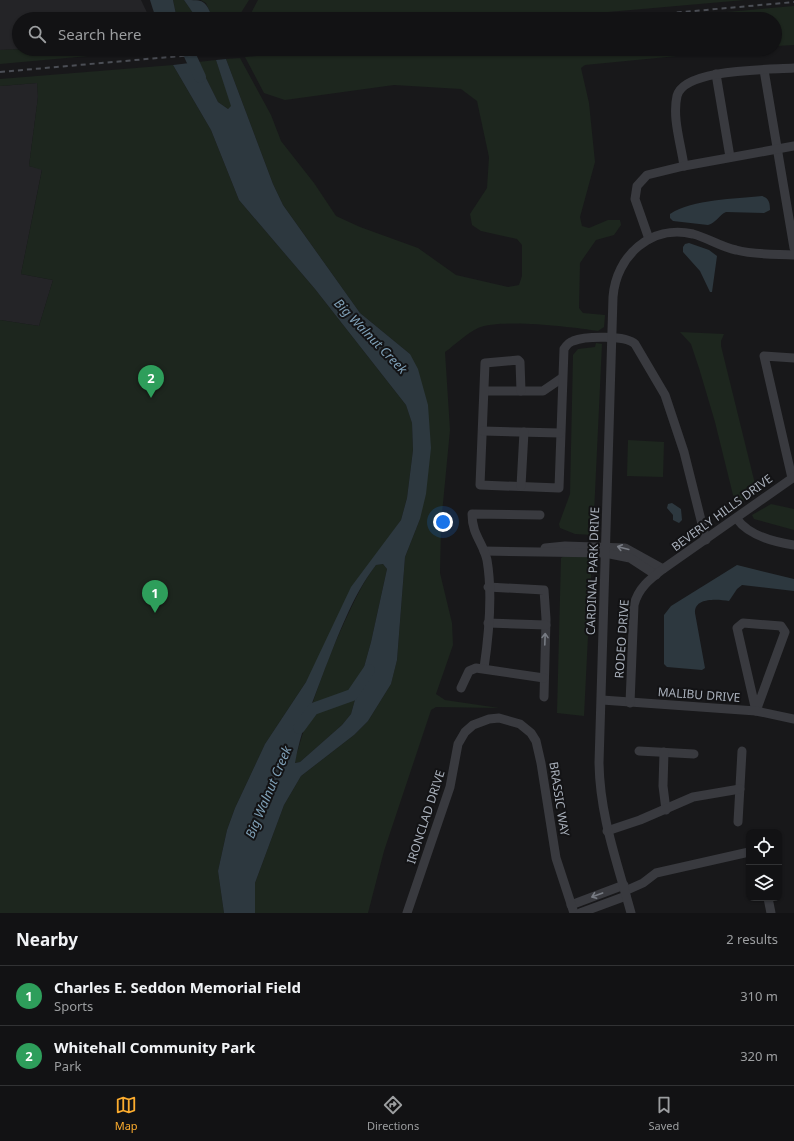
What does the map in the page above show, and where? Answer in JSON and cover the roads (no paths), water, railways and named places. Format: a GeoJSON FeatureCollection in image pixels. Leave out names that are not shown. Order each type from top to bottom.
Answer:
{"type":"FeatureCollection","features":[{"type":"Feature","properties":{"kind":"street"},"geometry":{"type":"LineString","coordinates":[[684,166],[676,118],[677,95],[681,89],[701,77],[716,74],[794,68]]}},
{"type":"Feature","properties":{"kind":"street"},"geometry":{"type":"LineString","coordinates":[[764,70],[794,248]]}},
{"type":"Feature","properties":{"kind":"street"},"geometry":{"type":"LineString","coordinates":[[716,74],[730,157]]}},
{"type":"Feature","properties":{"kind":"street"},"geometry":{"type":"LineString","coordinates":[[794,146],[684,166],[646,175],[637,186],[635,194],[636,207],[649,239],[672,233],[686,233],[736,250],[794,255]]}},
{"type":"Feature","properties":{"kind":"street","name":"CARDINAL PARK DRIVE"},"geometry":{"type":"LineString","coordinates":[[631,913],[607,830],[599,791],[599,763],[613,297],[616,276],[632,251],[649,239]]}},
{"type":"Feature","properties":{"kind":"street"},"geometry":{"type":"LineString","coordinates":[[521,391],[520,362],[518,360],[484,363],[485,391],[480,485],[559,488],[564,349],[569,343],[577,340],[612,338],[630,340],[635,344],[664,395],[684,452],[706,540]]}},
{"type":"Feature","properties":{"kind":"street"},"geometry":{"type":"LineString","coordinates":[[793,477],[764,356],[794,358]]}},
{"type":"Feature","properties":{"kind":"street"},"geometry":{"type":"LineString","coordinates":[[485,391],[542,391],[562,378]]}},
{"type":"Feature","properties":{"kind":"street"},"geometry":{"type":"LineString","coordinates":[[483,431],[560,433]]}},
{"type":"Feature","properties":{"kind":"street"},"geometry":{"type":"LineString","coordinates":[[521,486],[524,432]]}},
{"type":"Feature","properties":{"kind":"street","name":"BEVERLY HILLS DRIVE"},"geometry":{"type":"LineString","coordinates":[[648,580],[793,477]]}},
{"type":"Feature","properties":{"kind":"street"},"geometry":{"type":"LineString","coordinates":[[484,668],[488,623],[487,561],[484,551],[474,532],[472,514],[540,515]]}},
{"type":"Feature","properties":{"kind":"street"},"geometry":{"type":"LineString","coordinates":[[737,518],[741,525],[759,536],[794,545]]}},
{"type":"Feature","properties":{"kind":"street"},"geometry":{"type":"LineString","coordinates":[[484,551],[533,553],[546,548],[565,546],[606,550],[626,548],[660,572]]}},
{"type":"Feature","properties":{"kind":"street","name":"RODEO DRIVE"},"geometry":{"type":"LineString","coordinates":[[630,702],[634,605],[638,592],[648,580]]}},
{"type":"Feature","properties":{"kind":"street"},"geometry":{"type":"LineString","coordinates":[[488,587],[544,590],[546,625],[544,697]]}},
{"type":"Feature","properties":{"kind":"street"},"geometry":{"type":"LineString","coordinates":[[488,623],[546,625]]}},
{"type":"Feature","properties":{"kind":"street"},"geometry":{"type":"LineString","coordinates":[[743,623],[781,626],[785,632],[756,711],[737,628],[743,623]]}},
{"type":"Feature","properties":{"kind":"street"},"geometry":{"type":"LineString","coordinates":[[461,688],[472,669],[484,668],[544,678]]}},
{"type":"Feature","properties":{"kind":"street","name":"MALIBU DRIVE"},"geometry":{"type":"LineString","coordinates":[[602,700],[756,711],[794,719]]}},
{"type":"Feature","properties":{"kind":"street","name":"BRASSIC WAY"},"geometry":{"type":"LineString","coordinates":[[489,719],[499,718],[520,724],[531,733],[536,741],[541,763],[556,858],[572,909]]}},
{"type":"Feature","properties":{"kind":"street","name":"IRONCLAD DRIVE"},"geometry":{"type":"LineString","coordinates":[[407,913],[450,787],[458,744],[465,732],[473,726],[489,719]]}},
{"type":"Feature","properties":{"kind":"street"},"geometry":{"type":"LineString","coordinates":[[639,751],[694,754]]}},
{"type":"Feature","properties":{"kind":"street"},"geometry":{"type":"LineString","coordinates":[[738,822],[742,751]]}},
{"type":"Feature","properties":{"kind":"street"},"geometry":{"type":"LineString","coordinates":[[664,752],[663,786],[666,810]]}},
{"type":"Feature","properties":{"kind":"street"},"geometry":{"type":"LineString","coordinates":[[607,830],[640,820],[693,797],[740,789]]}},
{"type":"Feature","properties":{"kind":"street"},"geometry":{"type":"LineString","coordinates":[[572,909],[643,884],[656,873],[746,853]]}},
{"type":"Feature","properties":{"kind":"street"},"geometry":{"type":"LineString","coordinates":[[580,913],[625,891]]}},
{"type":"Feature","properties":{"kind":"street"},"geometry":{"type":"LineString","coordinates":[[769,901],[771,913]]}},
{"type":"Feature","properties":{"kind":"water"},"geometry":{"type":"Polygon","coordinates":[[[150,0],[173,0],[176,12],[154,12],[150,0]]]}},
{"type":"Feature","properties":{"kind":"water"},"geometry":{"type":"Polygon","coordinates":[[[184,0],[196,0],[203,2],[210,12],[192,12],[184,0]]]}},
{"type":"Feature","properties":{"kind":"water"},"geometry":{"type":"Polygon","coordinates":[[[226,59],[273,184],[283,205],[360,313],[410,354],[418,369],[428,405],[431,448],[426,494],[420,519],[405,557],[397,660],[391,684],[368,721],[354,735],[301,776],[284,805],[255,883],[255,913],[224,913],[218,871],[227,830],[235,808],[265,744],[306,682],[351,587],[401,520],[407,498],[413,450],[412,423],[406,405],[315,289],[239,200],[211,130],[173,65],[198,62],[218,102],[228,109],[231,106],[216,60],[226,59]],[[383,564],[376,565],[367,577],[346,617],[303,729],[295,763],[300,762],[342,725],[351,714],[371,642],[387,569],[383,564]]]}},
{"type":"Feature","properties":{"kind":"water"},"geometry":{"type":"Polygon","coordinates":[[[762,196],[768,199],[770,205],[770,210],[764,213],[726,212],[713,223],[708,225],[673,221],[670,218],[670,214],[690,205],[714,200],[762,196]]]}},
{"type":"Feature","properties":{"kind":"water"},"geometry":{"type":"Polygon","coordinates":[[[689,243],[709,250],[717,256],[712,292],[710,292],[700,271],[683,252],[683,247],[685,244],[689,243]]]}},
{"type":"Feature","properties":{"kind":"water"},"geometry":{"type":"Polygon","coordinates":[[[672,503],[681,509],[682,520],[679,523],[673,520],[673,515],[667,508],[668,504],[672,503]]]}},
{"type":"Feature","properties":{"kind":"water"},"geometry":{"type":"Polygon","coordinates":[[[737,565],[794,579],[794,591],[742,585],[737,589],[729,601],[708,600],[698,604],[695,613],[705,668],[702,670],[667,667],[664,664],[664,615],[671,606],[737,565]]]}},
{"type":"Feature","properties":{"kind":"waterway","name":"Big Walnut Creek"},"geometry":{"type":"LineString","coordinates":[[190,56],[200,77]]}},
{"type":"Feature","properties":{"kind":"waterway","name":"Big Walnut Creek"},"geometry":{"type":"LineString","coordinates":[[299,728],[313,709],[352,695],[369,670]]}},
{"type":"Feature","properties":{"kind":"railway"},"geometry":{"type":"LineString","coordinates":[[683,12],[794,2]]}},
{"type":"Feature","properties":{"kind":"railway"},"geometry":{"type":"LineString","coordinates":[[0,72],[181,56]]}},
{"type":"Feature","properties":{"kind":"place","name":"Whitehall Community Park"},"geometry":{"type":"Point","coordinates":[151,398]}},
{"type":"Feature","properties":{"kind":"place","name":"Charles E. Seddon Memorial Field"},"geometry":{"type":"Point","coordinates":[155,613]}}]}
